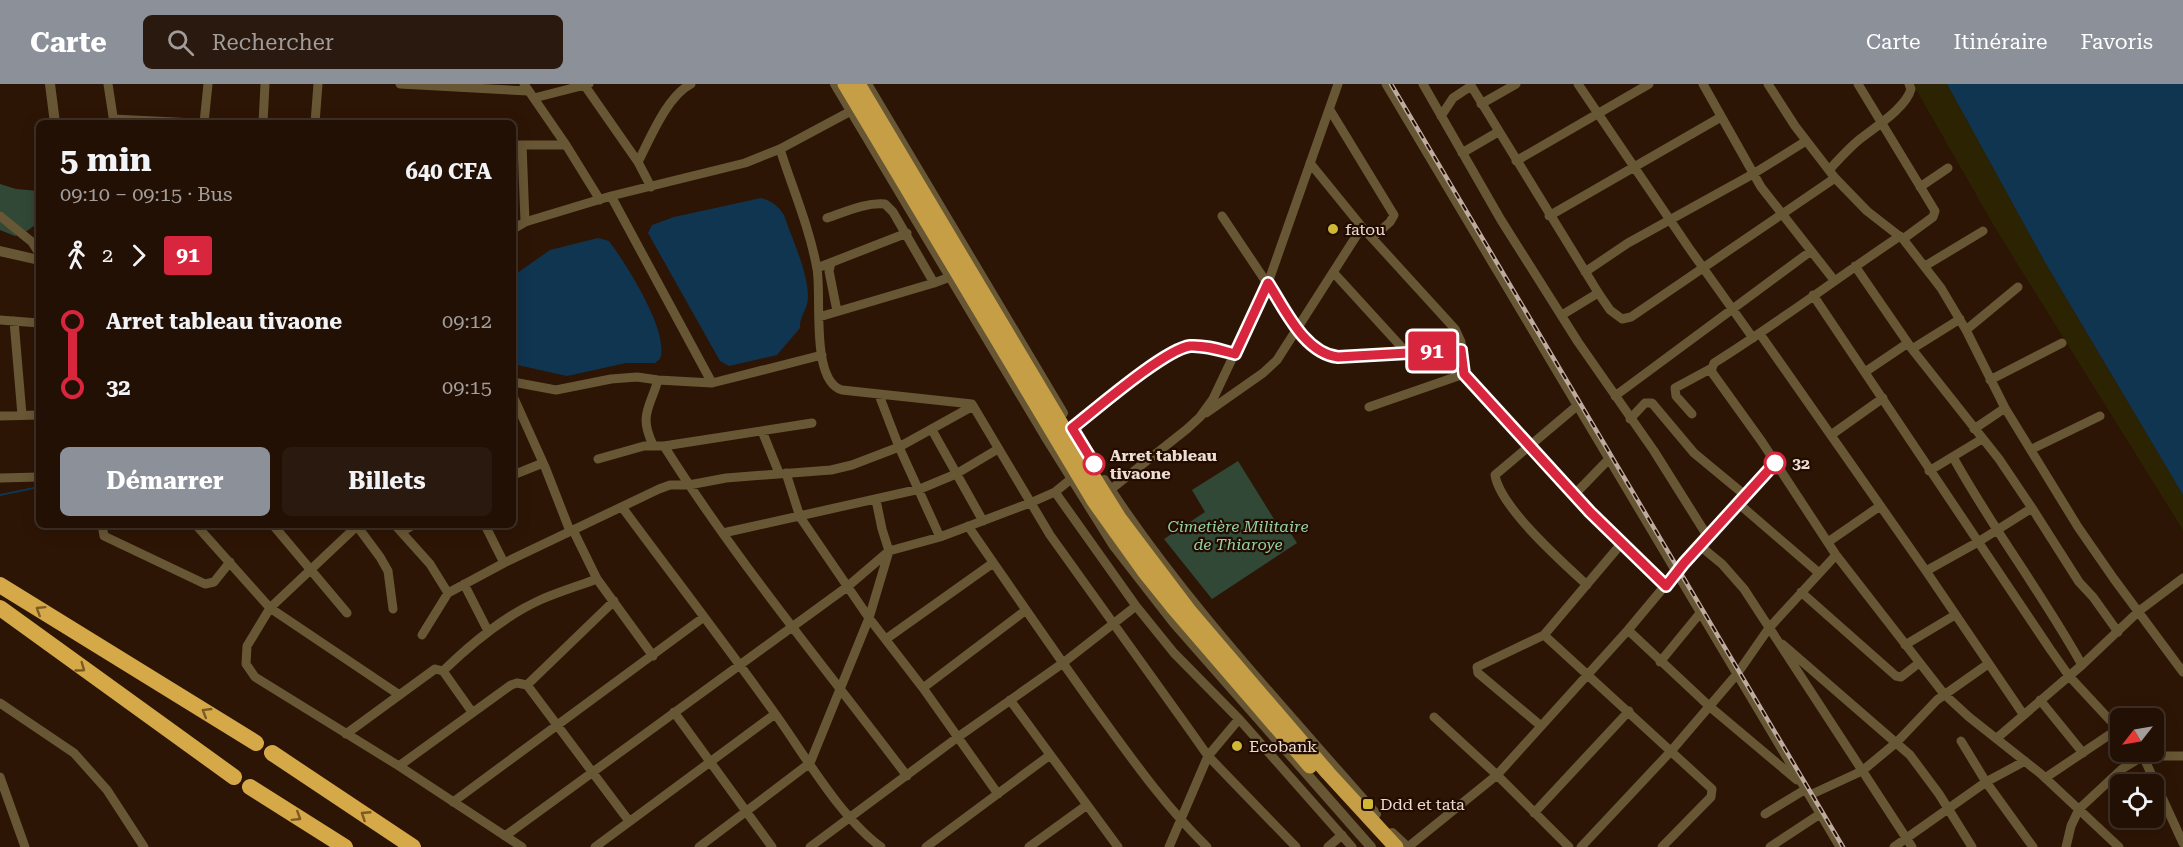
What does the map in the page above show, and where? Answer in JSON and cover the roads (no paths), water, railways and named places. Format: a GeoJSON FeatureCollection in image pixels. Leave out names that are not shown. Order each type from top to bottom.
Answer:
{"type":"FeatureCollection","features":[{"type":"Feature","properties":{"kind":"highway"},"geometry":{"type":"LineString","coordinates":[[845,85],[1051,437],[1094,501],[1165,598],[1294,749],[1383,847]]}},
{"type":"Feature","properties":{"kind":"highway"},"geometry":{"type":"LineString","coordinates":[[845,85],[1143,551],[1190,612],[1328,773],[1396,847]]}},
{"type":"Feature","properties":{"kind":"highway"},"geometry":{"type":"LineString","coordinates":[[0,585],[256,743]]}},
{"type":"Feature","properties":{"kind":"highway"},"geometry":{"type":"LineString","coordinates":[[0,608],[234,777]]}},
{"type":"Feature","properties":{"kind":"highway"},"geometry":{"type":"LineString","coordinates":[[272,753],[413,847]]}},
{"type":"Feature","properties":{"kind":"highway"},"geometry":{"type":"LineString","coordinates":[[250,787],[345,847]]}},
{"type":"Feature","properties":{"kind":"street"},"geometry":{"type":"LineString","coordinates":[[50,84],[55,120]]}},
{"type":"Feature","properties":{"kind":"street"},"geometry":{"type":"LineString","coordinates":[[108,84],[113,120]]}},
{"type":"Feature","properties":{"kind":"street"},"geometry":{"type":"LineString","coordinates":[[204,120],[208,84]]}},
{"type":"Feature","properties":{"kind":"street"},"geometry":{"type":"LineString","coordinates":[[263,120],[266,84]]}},
{"type":"Feature","properties":{"kind":"street"},"geometry":{"type":"LineString","coordinates":[[315,120],[318,84]]}},
{"type":"Feature","properties":{"kind":"street"},"geometry":{"type":"LineString","coordinates":[[400,84],[529,91],[587,85],[638,162],[651,187]]}},
{"type":"Feature","properties":{"kind":"street"},"geometry":{"type":"LineString","coordinates":[[638,162],[661,117],[681,92],[692,84]]}},
{"type":"Feature","properties":{"kind":"street"},"geometry":{"type":"LineString","coordinates":[[867,84],[1072,428],[1107,492],[1194,604],[1379,819],[1408,847],[1497,775],[1775,463]]}},
{"type":"Feature","properties":{"kind":"street"},"geometry":{"type":"LineString","coordinates":[[1200,417],[1213,399],[1268,283],[1338,84]]}},
{"type":"Feature","properties":{"kind":"street"},"geometry":{"type":"LineString","coordinates":[[1386,84],[1840,847]]}},
{"type":"Feature","properties":{"kind":"street"},"geometry":{"type":"LineString","coordinates":[[1423,84],[1501,220],[1614,396],[1654,451],[1708,537]]}},
{"type":"Feature","properties":{"kind":"street"},"geometry":{"type":"LineString","coordinates":[[1481,104],[1516,84]]}},
{"type":"Feature","properties":{"kind":"street"},"geometry":{"type":"LineString","coordinates":[[1578,84],[1702,267],[1731,308],[1757,336],[1831,435],[2023,714]]}},
{"type":"Feature","properties":{"kind":"street"},"geometry":{"type":"LineString","coordinates":[[1516,161],[1649,84]]}},
{"type":"Feature","properties":{"kind":"street"},"geometry":{"type":"LineString","coordinates":[[1703,84],[1753,174],[1780,213],[1834,280]]}},
{"type":"Feature","properties":{"kind":"street"},"geometry":{"type":"LineString","coordinates":[[1768,84],[1806,141],[1832,174],[1867,211],[1902,237],[1925,266],[1960,319],[2005,408],[2083,536],[2183,672]]}},
{"type":"Feature","properties":{"kind":"street"},"geometry":{"type":"LineString","coordinates":[[1858,84],[1935,211],[1935,215],[1834,280],[1757,336],[1714,363],[1713,375],[1750,425],[1836,555],[1944,694],[2045,778],[2119,847]]}},
{"type":"Feature","properties":{"kind":"street"},"geometry":{"type":"LineString","coordinates":[[1441,116],[1453,98],[1470,85],[1598,293],[1616,316],[1627,320],[1832,174],[1851,147],[1909,96],[1911,89],[1909,84]]}},
{"type":"Feature","properties":{"kind":"street"},"geometry":{"type":"LineString","coordinates":[[845,85],[851,111],[950,277],[1051,437],[1071,478],[1114,546],[1174,623],[1371,847]]}},
{"type":"Feature","properties":{"kind":"street"},"geometry":{"type":"LineString","coordinates":[[529,91],[600,200]]}},
{"type":"Feature","properties":{"kind":"street"},"geometry":{"type":"LineString","coordinates":[[1431,97],[1453,98]]}},
{"type":"Feature","properties":{"kind":"street"},"geometry":{"type":"LineString","coordinates":[[516,227],[525,222],[611,196],[745,163],[780,149],[851,111]]}},
{"type":"Feature","properties":{"kind":"street"},"geometry":{"type":"LineString","coordinates":[[1330,111],[1394,215],[1390,222],[1372,238]]}},
{"type":"Feature","properties":{"kind":"street"},"geometry":{"type":"LineString","coordinates":[[1549,216],[1721,117]]}},
{"type":"Feature","properties":{"kind":"street"},"geometry":{"type":"LineString","coordinates":[[1462,153],[1498,132]]}},
{"type":"Feature","properties":{"kind":"street"},"geometry":{"type":"LineString","coordinates":[[1585,272],[1628,243],[1753,174],[1806,141]]}},
{"type":"Feature","properties":{"kind":"street"},"geometry":{"type":"LineString","coordinates":[[525,222],[518,145],[566,145]]}},
{"type":"Feature","properties":{"kind":"street"},"geometry":{"type":"LineString","coordinates":[[780,149],[817,268],[822,355],[827,376],[834,386],[842,390],[879,395],[969,402],[1056,544],[1208,756],[1296,847]]}},
{"type":"Feature","properties":{"kind":"street"},"geometry":{"type":"LineString","coordinates":[[1310,164],[1362,228],[1455,329],[1459,336],[1464,374],[1574,495],[1666,586]]}},
{"type":"Feature","properties":{"kind":"street"},"geometry":{"type":"LineString","coordinates":[[1920,187],[1948,168]]}},
{"type":"Feature","properties":{"kind":"street"},"geometry":{"type":"LineString","coordinates":[[1303,182],[1319,174]]}},
{"type":"Feature","properties":{"kind":"street"},"geometry":{"type":"LineString","coordinates":[[611,196],[712,383]]}},
{"type":"Feature","properties":{"kind":"street"},"geometry":{"type":"LineString","coordinates":[[827,218],[848,210],[885,204],[893,212],[934,283]]}},
{"type":"Feature","properties":{"kind":"street"},"geometry":{"type":"LineString","coordinates":[[0,216],[32,242],[36,248]]}},
{"type":"Feature","properties":{"kind":"street"},"geometry":{"type":"LineString","coordinates":[[1221,216],[1297,328],[1321,353],[1338,357],[1461,350]]}},
{"type":"Feature","properties":{"kind":"street"},"geometry":{"type":"LineString","coordinates":[[1107,492],[1160,452],[1200,417],[1271,367],[1362,228]]}},
{"type":"Feature","properties":{"kind":"street"},"geometry":{"type":"LineString","coordinates":[[1925,266],[1983,231]]}},
{"type":"Feature","properties":{"kind":"street"},"geometry":{"type":"LineString","coordinates":[[817,268],[906,233]]}},
{"type":"Feature","properties":{"kind":"street"},"geometry":{"type":"LineString","coordinates":[[0,251],[36,259]]}},
{"type":"Feature","properties":{"kind":"street"},"geometry":{"type":"LineString","coordinates":[[1614,396],[1811,251]]}},
{"type":"Feature","properties":{"kind":"street"},"geometry":{"type":"LineString","coordinates":[[831,263],[829,272],[837,311]]}},
{"type":"Feature","properties":{"kind":"street"},"geometry":{"type":"LineString","coordinates":[[1855,266],[1910,346],[2032,508],[2074,575],[2118,632]]}},
{"type":"Feature","properties":{"kind":"street"},"geometry":{"type":"LineString","coordinates":[[1333,272],[1406,352]]}},
{"type":"Feature","properties":{"kind":"street"},"geometry":{"type":"LineString","coordinates":[[819,317],[950,277]]}},
{"type":"Feature","properties":{"kind":"street"},"geometry":{"type":"LineString","coordinates":[[1966,330],[2018,287]]}},
{"type":"Feature","properties":{"kind":"street"},"geometry":{"type":"LineString","coordinates":[[1562,315],[1598,293]]}},
{"type":"Feature","properties":{"kind":"street"},"geometry":{"type":"LineString","coordinates":[[1813,295],[1929,471],[2069,676],[2110,720]]}},
{"type":"Feature","properties":{"kind":"street"},"geometry":{"type":"LineString","coordinates":[[1865,372],[1960,319]]}},
{"type":"Feature","properties":{"kind":"street"},"geometry":{"type":"LineString","coordinates":[[0,320],[36,322]]}},
{"type":"Feature","properties":{"kind":"street"},"geometry":{"type":"LineString","coordinates":[[14,321],[22,415]]}},
{"type":"Feature","properties":{"kind":"street"},"geometry":{"type":"LineString","coordinates":[[1990,380],[2062,343]]}},
{"type":"Feature","properties":{"kind":"street"},"geometry":{"type":"LineString","coordinates":[[1072,428],[1160,360],[1180,348],[1210,347],[1235,354]]}},
{"type":"Feature","properties":{"kind":"street"},"geometry":{"type":"LineString","coordinates":[[516,383],[556,390],[637,376],[657,380],[712,383],[822,355]]}},
{"type":"Feature","properties":{"kind":"street"},"geometry":{"type":"LineString","coordinates":[[1692,414],[1676,396],[1675,388],[1712,368]]}},
{"type":"Feature","properties":{"kind":"street"},"geometry":{"type":"LineString","coordinates":[[1369,407],[1464,374]]}},
{"type":"Feature","properties":{"kind":"street"},"geometry":{"type":"LineString","coordinates":[[653,445],[645,420],[657,380]]}},
{"type":"Feature","properties":{"kind":"street"},"geometry":{"type":"LineString","coordinates":[[879,395],[899,447],[940,537]]}},
{"type":"Feature","properties":{"kind":"street"},"geometry":{"type":"LineString","coordinates":[[1831,435],[1882,398]]}},
{"type":"Feature","properties":{"kind":"street"},"geometry":{"type":"LineString","coordinates":[[516,403],[571,531],[597,579],[653,656]]}},
{"type":"Feature","properties":{"kind":"street"},"geometry":{"type":"LineString","coordinates":[[1630,419],[1645,403],[1652,403],[1694,453],[1746,496]]}},
{"type":"Feature","properties":{"kind":"street"},"geometry":{"type":"LineString","coordinates":[[1578,405],[1496,472],[1495,479],[1524,523],[1587,585]]}},
{"type":"Feature","properties":{"kind":"street"},"geometry":{"type":"LineString","coordinates":[[422,635],[448,592],[659,489],[670,485],[689,485],[726,478],[831,470],[852,465],[899,447],[973,406]]}},
{"type":"Feature","properties":{"kind":"street"},"geometry":{"type":"LineString","coordinates":[[1974,429],[2005,408]]}},
{"type":"Feature","properties":{"kind":"street"},"geometry":{"type":"LineString","coordinates":[[0,416],[36,415]]}},
{"type":"Feature","properties":{"kind":"street"},"geometry":{"type":"LineString","coordinates":[[2032,449],[2100,416]]}},
{"type":"Feature","properties":{"kind":"street"},"geometry":{"type":"LineString","coordinates":[[516,421],[522,418]]}},
{"type":"Feature","properties":{"kind":"street"},"geometry":{"type":"LineString","coordinates":[[598,459],[634,448],[664,446],[812,423]]}},
{"type":"Feature","properties":{"kind":"street"},"geometry":{"type":"LineString","coordinates":[[932,430],[983,520]]}},
{"type":"Feature","properties":{"kind":"street"},"geometry":{"type":"LineString","coordinates":[[762,431],[800,517],[868,618],[923,688],[998,794]]}},
{"type":"Feature","properties":{"kind":"street"},"geometry":{"type":"LineString","coordinates":[[1929,471],[1982,439]]}},
{"type":"Feature","properties":{"kind":"street"},"geometry":{"type":"LineString","coordinates":[[664,446],[689,485],[792,627],[907,776]]}},
{"type":"Feature","properties":{"kind":"street"},"geometry":{"type":"LineString","coordinates":[[723,533],[920,489],[956,474],[998,449]]}},
{"type":"Feature","properties":{"kind":"street"},"geometry":{"type":"LineString","coordinates":[[1953,457],[1975,496],[1998,528],[2082,664]]}},
{"type":"Feature","properties":{"kind":"street"},"geometry":{"type":"LineString","coordinates":[[1574,495],[1609,459]]}},
{"type":"Feature","properties":{"kind":"street"},"geometry":{"type":"LineString","coordinates":[[516,474],[543,463]]}},
{"type":"Feature","properties":{"kind":"street"},"geometry":{"type":"LineString","coordinates":[[0,478],[36,477]]}},
{"type":"Feature","properties":{"kind":"street"},"geometry":{"type":"LineString","coordinates":[[505,836],[847,587],[889,550],[940,537],[1030,503],[1055,492],[1071,478]]}},
{"type":"Feature","properties":{"kind":"street"},"geometry":{"type":"LineString","coordinates":[[1055,492],[1136,606],[1174,653],[1239,719],[1352,847]]}},
{"type":"Feature","properties":{"kind":"street"},"geometry":{"type":"LineString","coordinates":[[699,847],[810,763],[868,618],[889,550],[876,500]]}},
{"type":"Feature","properties":{"kind":"street"},"geometry":{"type":"LineString","coordinates":[[1739,504],[1819,573]]}},
{"type":"Feature","properties":{"kind":"street"},"geometry":{"type":"LineString","coordinates":[[1828,542],[1880,506]]}},
{"type":"Feature","properties":{"kind":"street"},"geometry":{"type":"LineString","coordinates":[[622,507],[850,817],[881,847]]}},
{"type":"Feature","properties":{"kind":"street"},"geometry":{"type":"LineString","coordinates":[[1926,571],[2032,508]]}},
{"type":"Feature","properties":{"kind":"street"},"geometry":{"type":"LineString","coordinates":[[968,526],[1156,793],[1207,847]]}},
{"type":"Feature","properties":{"kind":"street"},"geometry":{"type":"LineString","coordinates":[[103,528],[105,536],[205,584],[214,582],[230,562]]}},
{"type":"Feature","properties":{"kind":"street"},"geometry":{"type":"LineString","coordinates":[[199,528],[270,608],[398,694]]}},
{"type":"Feature","properties":{"kind":"street"},"geometry":{"type":"LineString","coordinates":[[276,528],[347,613]]}},
{"type":"Feature","properties":{"kind":"street"},"geometry":{"type":"LineString","coordinates":[[353,528],[270,608],[247,646],[246,664],[255,677],[399,766],[522,847]]}},
{"type":"Feature","properties":{"kind":"street"},"geometry":{"type":"LineString","coordinates":[[358,528],[388,571],[393,609]]}},
{"type":"Feature","properties":{"kind":"street"},"geometry":{"type":"LineString","coordinates":[[486,528],[504,563]]}},
{"type":"Feature","properties":{"kind":"street"},"geometry":{"type":"LineString","coordinates":[[398,529],[430,564],[448,592]]}},
{"type":"Feature","properties":{"kind":"street"},"geometry":{"type":"LineString","coordinates":[[1541,726],[1476,670],[1479,666],[1544,635],[1621,544]]}},
{"type":"Feature","properties":{"kind":"street"},"geometry":{"type":"LineString","coordinates":[[1700,546],[1736,578],[1910,843]]}},
{"type":"Feature","properties":{"kind":"street"},"geometry":{"type":"LineString","coordinates":[[1581,847],[1672,750],[1737,674],[1769,628],[1836,555]]}},
{"type":"Feature","properties":{"kind":"street"},"geometry":{"type":"LineString","coordinates":[[886,639],[993,563]]}},
{"type":"Feature","properties":{"kind":"street"},"geometry":{"type":"LineString","coordinates":[[1997,738],[2139,611],[2183,578]]}},
{"type":"Feature","properties":{"kind":"street"},"geometry":{"type":"LineString","coordinates":[[443,671],[488,631],[539,600],[597,579]]}},
{"type":"Feature","properties":{"kind":"street"},"geometry":{"type":"LineString","coordinates":[[464,584],[488,631]]}},
{"type":"Feature","properties":{"kind":"street"},"geometry":{"type":"LineString","coordinates":[[1801,592],[1896,676],[1901,677],[1919,663]]}},
{"type":"Feature","properties":{"kind":"street"},"geometry":{"type":"LineString","coordinates":[[527,685],[614,601]]}},
{"type":"Feature","properties":{"kind":"street"},"geometry":{"type":"LineString","coordinates":[[810,847],[958,737],[1063,663],[1136,606]]}},
{"type":"Feature","properties":{"kind":"street"},"geometry":{"type":"LineString","coordinates":[[923,688],[1026,610]]}},
{"type":"Feature","properties":{"kind":"street"},"geometry":{"type":"LineString","coordinates":[[1660,662],[1701,612]]}},
{"type":"Feature","properties":{"kind":"street"},"geometry":{"type":"LineString","coordinates":[[1905,645],[1955,615]]}},
{"type":"Feature","properties":{"kind":"street"},"geometry":{"type":"LineString","coordinates":[[453,802],[704,617]]}},
{"type":"Feature","properties":{"kind":"street"},"geometry":{"type":"LineString","coordinates":[[1628,630],[1660,662],[1806,790]]}},
{"type":"Feature","properties":{"kind":"street"},"geometry":{"type":"LineString","coordinates":[[1544,635],[1710,785],[1713,792],[1707,801],[1662,847]]}},
{"type":"Feature","properties":{"kind":"street"},"geometry":{"type":"LineString","coordinates":[[1776,638],[1897,741],[1918,764],[1972,847]]}},
{"type":"Feature","properties":{"kind":"street"},"geometry":{"type":"LineString","coordinates":[[1765,814],[1806,790],[1862,771],[1897,741],[1944,694],[1989,664]]}},
{"type":"Feature","properties":{"kind":"street"},"geometry":{"type":"LineString","coordinates":[[346,734],[435,669],[443,671],[472,712]]}},
{"type":"Feature","properties":{"kind":"street"},"geometry":{"type":"LineString","coordinates":[[399,766],[517,682],[527,685],[629,821]]}},
{"type":"Feature","properties":{"kind":"street"},"geometry":{"type":"LineString","coordinates":[[1010,700],[1118,847]]}},
{"type":"Feature","properties":{"kind":"street"},"geometry":{"type":"LineString","coordinates":[[2040,700],[2083,753]]}},
{"type":"Feature","properties":{"kind":"street"},"geometry":{"type":"LineString","coordinates":[[0,703],[74,753],[107,790],[144,847]]}},
{"type":"Feature","properties":{"kind":"street"},"geometry":{"type":"LineString","coordinates":[[1534,813],[1629,711]]}},
{"type":"Feature","properties":{"kind":"street"},"geometry":{"type":"LineString","coordinates":[[674,712],[772,847]]}},
{"type":"Feature","properties":{"kind":"street"},"geometry":{"type":"LineString","coordinates":[[595,847],[775,714]]}},
{"type":"Feature","properties":{"kind":"street"},"geometry":{"type":"LineString","coordinates":[[1434,717],[1497,775],[1569,847]]}},
{"type":"Feature","properties":{"kind":"street"},"geometry":{"type":"LineString","coordinates":[[1169,847],[1208,756],[1239,719]]}},
{"type":"Feature","properties":{"kind":"street"},"geometry":{"type":"LineString","coordinates":[[2045,778],[2110,737]]}},
{"type":"Feature","properties":{"kind":"street"},"geometry":{"type":"LineString","coordinates":[[1961,741],[1986,782],[2033,847]]}},
{"type":"Feature","properties":{"kind":"street"},"geometry":{"type":"LineString","coordinates":[[926,847],[1050,755]]}},
{"type":"Feature","properties":{"kind":"street"},"geometry":{"type":"LineString","coordinates":[[2164,755],[2183,756]]}},
{"type":"Feature","properties":{"kind":"street"},"geometry":{"type":"LineString","coordinates":[[1894,847],[1910,843],[1948,809],[1986,782],[2025,761]]}},
{"type":"Feature","properties":{"kind":"street"},"geometry":{"type":"LineString","coordinates":[[2066,847],[2071,826],[2079,809],[2132,762]]}},
{"type":"Feature","properties":{"kind":"street"},"geometry":{"type":"LineString","coordinates":[[2145,762],[2183,843]]}},
{"type":"Feature","properties":{"kind":"street"},"geometry":{"type":"LineString","coordinates":[[0,777],[25,847]]}},
{"type":"Feature","properties":{"kind":"street"},"geometry":{"type":"LineString","coordinates":[[1029,847],[1087,805]]}},
{"type":"Feature","properties":{"kind":"street"},"geometry":{"type":"LineString","coordinates":[[1770,847],[1820,814]]}},
{"type":"Feature","properties":{"kind":"street"},"geometry":{"type":"LineString","coordinates":[[1328,847],[1342,835]]}},
{"type":"Feature","properties":{"kind":"water"},"geometry":{"type":"Polygon","coordinates":[[[1947,84],[2183,84],[2183,495],[2046,264],[1947,84]]]}},
{"type":"Feature","properties":{"kind":"water"},"geometry":{"type":"Polygon","coordinates":[[[761,198],[774,204],[784,215],[803,266],[808,301],[800,328],[777,355],[729,366],[720,361],[648,233],[652,225],[674,217],[761,198]]]}},
{"type":"Feature","properties":{"kind":"water"},"geometry":{"type":"Polygon","coordinates":[[[598,238],[609,241],[626,265],[653,316],[659,332],[660,359],[655,363],[626,363],[567,376],[516,365],[516,274],[550,250],[598,238]]]}},
{"type":"Feature","properties":{"kind":"waterway"},"geometry":{"type":"LineString","coordinates":[[0,495],[36,488]]}},
{"type":"Feature","properties":{"kind":"railway"},"geometry":{"type":"LineString","coordinates":[[1391,84],[1843,847]]}},
{"type":"Feature","properties":{"kind":"place","name":"fatou"},"geometry":{"type":"Point","coordinates":[1333,229]}},
{"type":"Feature","properties":{"kind":"place","name":"32"},"geometry":{"type":"Point","coordinates":[1775,463]}},
{"type":"Feature","properties":{"kind":"place","name":"Arret tableau tivaone"},"geometry":{"type":"Point","coordinates":[1094,464]}},
{"type":"Feature","properties":{"kind":"place","name":"Ecobank"},"geometry":{"type":"Point","coordinates":[1237,746]}},
{"type":"Feature","properties":{"kind":"place","name":"Ddd et tata"},"geometry":{"type":"Point","coordinates":[1368,804]}},
{"type":"Feature","properties":{"kind":"park label","name":"Cimetière Militaire de Thiaroye"},"geometry":{"type":"Point","coordinates":[1238,535]}}]}
